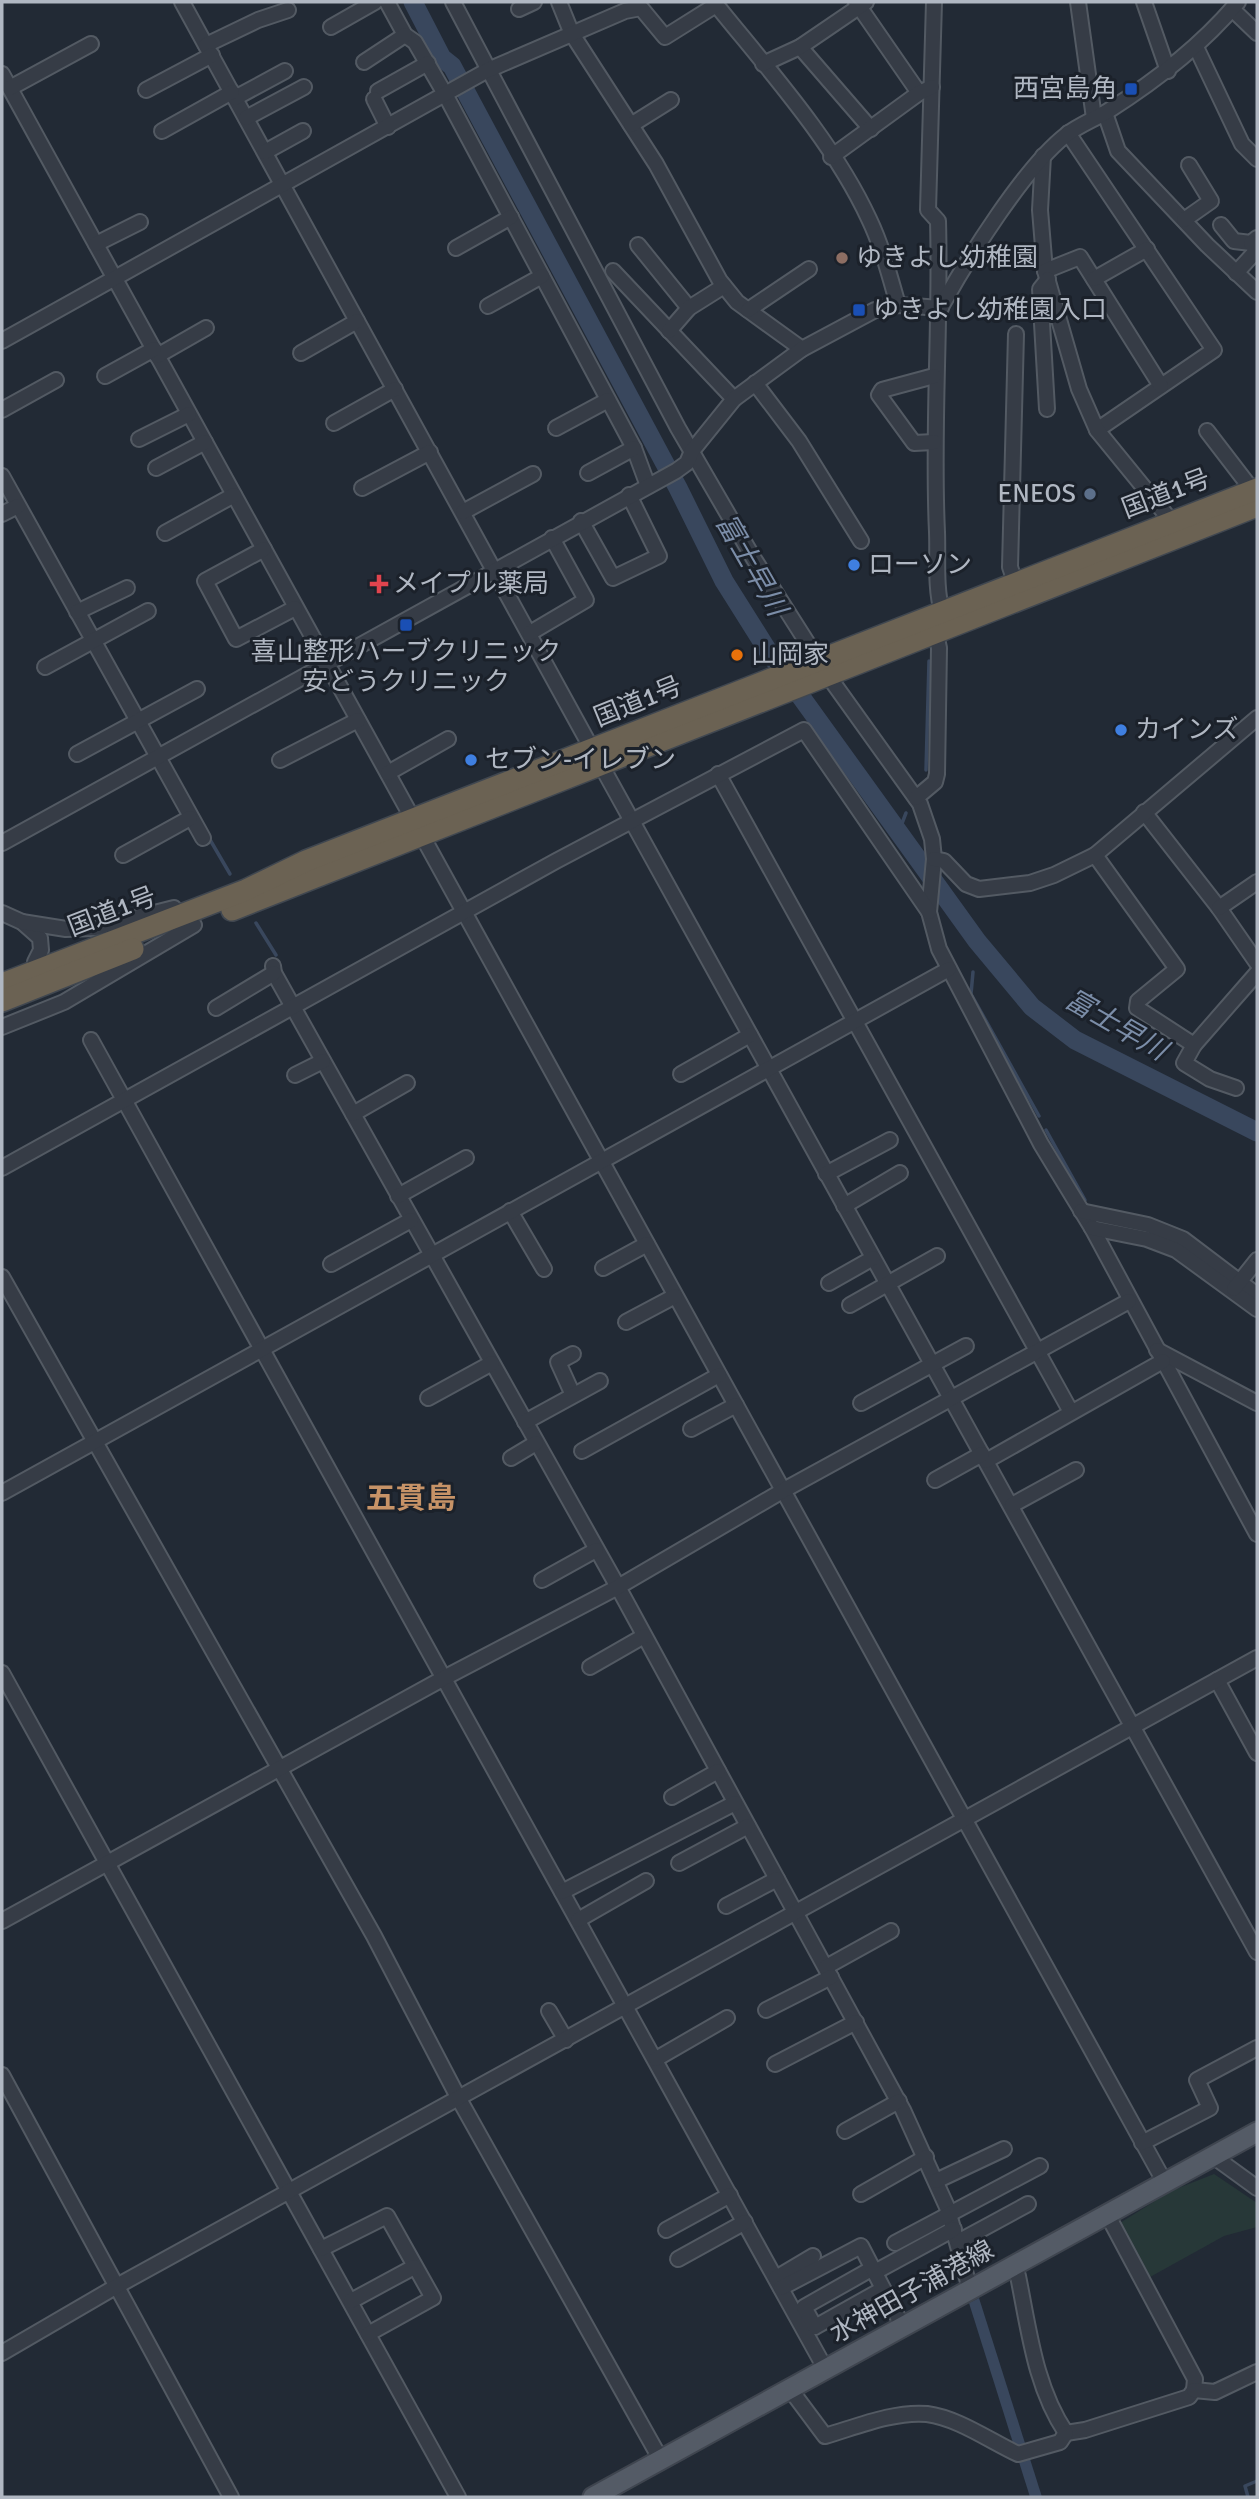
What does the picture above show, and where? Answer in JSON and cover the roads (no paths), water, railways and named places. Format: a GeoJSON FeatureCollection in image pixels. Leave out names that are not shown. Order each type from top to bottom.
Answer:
{"type":"FeatureCollection","features":[{"type":"Feature","properties":{"kind":"highway","name":"国道1号"},"geometry":{"type":"LineString","coordinates":[[2,1001],[194,925],[419,828],[814,672],[942,612],[1014,582],[1172,522],[1256,495]]}},
{"type":"Feature","properties":{"kind":"highway","name":"国道1号"},"geometry":{"type":"LineString","coordinates":[[814,672],[936,634],[1256,495]]}},
{"type":"Feature","properties":{"kind":"highway","name":"国道1号"},"geometry":{"type":"LineString","coordinates":[[2,984],[246,890],[306,861],[419,828]]}},
{"type":"Feature","properties":{"kind":"main road","name":"水神田子浦港線"},"geometry":{"type":"LineString","coordinates":[[593,2497],[1257,2132]]}},
{"type":"Feature","properties":{"kind":"street"},"geometry":{"type":"LineString","coordinates":[[182,2],[631,821],[931,1365],[1012,1505],[1131,1727],[1257,1952]]}},
{"type":"Feature","properties":{"kind":"street"},"geometry":{"type":"LineString","coordinates":[[331,27],[375,2]]}},
{"type":"Feature","properties":{"kind":"street"},"geometry":{"type":"LineString","coordinates":[[387,2],[405,35],[415,42],[447,93],[652,484]]}},
{"type":"Feature","properties":{"kind":"street"},"geometry":{"type":"LineString","coordinates":[[453,2],[483,74],[754,559],[814,672],[916,798],[928,822],[935,856],[929,906],[933,937],[1041,1144],[1092,1228],[1129,1301],[1256,1527]]}},
{"type":"Feature","properties":{"kind":"street"},"geometry":{"type":"LineString","coordinates":[[519,9],[534,2]]}},
{"type":"Feature","properties":{"kind":"street"},"geometry":{"type":"LineString","coordinates":[[559,2],[572,34],[631,125],[724,286],[748,310],[802,349]]}},
{"type":"Feature","properties":{"kind":"street"},"geometry":{"type":"LineString","coordinates":[[934,2],[925,90],[928,210],[938,221],[941,308],[934,376],[934,442],[942,612]]}},
{"type":"Feature","properties":{"kind":"street"},"geometry":{"type":"LineString","coordinates":[[1079,2],[1100,115],[1118,151],[1257,292]]}},
{"type":"Feature","properties":{"kind":"street"},"geometry":{"type":"LineString","coordinates":[[1144,2],[1168,71]]}},
{"type":"Feature","properties":{"kind":"street"},"geometry":{"type":"LineString","coordinates":[[2,341],[483,74],[625,11],[641,8],[665,37],[715,3],[831,157],[869,219],[898,305]]}},
{"type":"Feature","properties":{"kind":"street"},"geometry":{"type":"LineString","coordinates":[[763,64],[800,47],[861,3],[925,90]]}},
{"type":"Feature","properties":{"kind":"street"},"geometry":{"type":"LineString","coordinates":[[941,308],[957,278],[1044,155],[1068,133],[1168,71],[1196,47],[1235,5],[1257,33]]}},
{"type":"Feature","properties":{"kind":"street"},"geometry":{"type":"LineString","coordinates":[[146,90],[258,20],[288,10]]}},
{"type":"Feature","properties":{"kind":"street"},"geometry":{"type":"LineString","coordinates":[[364,61],[405,35]]}},
{"type":"Feature","properties":{"kind":"street"},"geometry":{"type":"LineString","coordinates":[[9,88],[91,44]]}},
{"type":"Feature","properties":{"kind":"street"},"geometry":{"type":"LineString","coordinates":[[800,47],[871,129]]}},
{"type":"Feature","properties":{"kind":"street"},"geometry":{"type":"LineString","coordinates":[[1196,47],[1242,144],[1257,159]]}},
{"type":"Feature","properties":{"kind":"street"},"geometry":{"type":"LineString","coordinates":[[388,127],[376,95],[428,63]]}},
{"type":"Feature","properties":{"kind":"street"},"geometry":{"type":"LineString","coordinates":[[162,131],[285,71]]}},
{"type":"Feature","properties":{"kind":"street"},"geometry":{"type":"LineString","coordinates":[[2,74],[1165,2183]]}},
{"type":"Feature","properties":{"kind":"street"},"geometry":{"type":"LineString","coordinates":[[246,118],[304,88]]}},
{"type":"Feature","properties":{"kind":"street"},"geometry":{"type":"LineString","coordinates":[[831,157],[925,90]]}},
{"type":"Feature","properties":{"kind":"street"},"geometry":{"type":"LineString","coordinates":[[631,125],[671,100]]}},
{"type":"Feature","properties":{"kind":"street"},"geometry":{"type":"LineString","coordinates":[[265,152],[303,131]]}},
{"type":"Feature","properties":{"kind":"street"},"geometry":{"type":"LineString","coordinates":[[1068,133],[1214,350],[1097,430]]}},
{"type":"Feature","properties":{"kind":"street"},"geometry":{"type":"LineString","coordinates":[[1044,155],[1040,210],[1047,275],[1079,389],[1097,430],[1172,522]]}},
{"type":"Feature","properties":{"kind":"street"},"geometry":{"type":"LineString","coordinates":[[1184,220],[1211,201],[1189,165]]}},
{"type":"Feature","properties":{"kind":"street"},"geometry":{"type":"LineString","coordinates":[[456,248],[511,217]]}},
{"type":"Feature","properties":{"kind":"street"},"geometry":{"type":"LineString","coordinates":[[96,244],[140,222]]}},
{"type":"Feature","properties":{"kind":"street"},"geometry":{"type":"LineString","coordinates":[[1221,225],[1234,241],[1254,240],[1256,250],[1236,273]]}},
{"type":"Feature","properties":{"kind":"street"},"geometry":{"type":"LineString","coordinates":[[638,245],[689,308]]}},
{"type":"Feature","properties":{"kind":"street"},"geometry":{"type":"LineString","coordinates":[[1094,279],[1147,249]]}},
{"type":"Feature","properties":{"kind":"street"},"geometry":{"type":"LineString","coordinates":[[1047,409],[1040,289],[1047,275],[1080,257],[1161,386]]}},
{"type":"Feature","properties":{"kind":"street"},"geometry":{"type":"LineString","coordinates":[[748,310],[809,270]]}},
{"type":"Feature","properties":{"kind":"street"},"geometry":{"type":"LineString","coordinates":[[613,271],[734,399]]}},
{"type":"Feature","properties":{"kind":"street"},"geometry":{"type":"LineString","coordinates":[[488,306],[541,276]]}},
{"type":"Feature","properties":{"kind":"street"},"geometry":{"type":"LineString","coordinates":[[668,331],[689,308],[724,286]]}},
{"type":"Feature","properties":{"kind":"street"},"geometry":{"type":"LineString","coordinates":[[611,303],[631,291]]}},
{"type":"Feature","properties":{"kind":"street"},"geometry":{"type":"LineString","coordinates":[[2,843],[684,466],[692,451],[734,399],[802,349],[875,310],[898,305],[941,308]]}},
{"type":"Feature","properties":{"kind":"street"},"geometry":{"type":"LineString","coordinates":[[301,353],[357,321]]}},
{"type":"Feature","properties":{"kind":"street"},"geometry":{"type":"LineString","coordinates":[[105,376],[206,328]]}},
{"type":"Feature","properties":{"kind":"street"},"geometry":{"type":"LineString","coordinates":[[1014,582],[1010,567],[1016,334]]}},
{"type":"Feature","properties":{"kind":"street"},"geometry":{"type":"LineString","coordinates":[[934,376],[882,390],[879,395],[914,443],[934,442]]}},
{"type":"Feature","properties":{"kind":"street"},"geometry":{"type":"LineString","coordinates":[[2,410],[56,380]]}},
{"type":"Feature","properties":{"kind":"street"},"geometry":{"type":"LineString","coordinates":[[755,383],[799,441],[861,541]]}},
{"type":"Feature","properties":{"kind":"street"},"geometry":{"type":"LineString","coordinates":[[334,423],[395,389]]}},
{"type":"Feature","properties":{"kind":"street"},"geometry":{"type":"LineString","coordinates":[[556,428],[608,400]]}},
{"type":"Feature","properties":{"kind":"street"},"geometry":{"type":"LineString","coordinates":[[139,439],[189,414]]}},
{"type":"Feature","properties":{"kind":"street"},"geometry":{"type":"LineString","coordinates":[[1206,431],[1256,495]]}},
{"type":"Feature","properties":{"kind":"street"},"geometry":{"type":"LineString","coordinates":[[156,468],[205,442]]}},
{"type":"Feature","properties":{"kind":"street"},"geometry":{"type":"LineString","coordinates":[[588,473],[634,448]]}},
{"type":"Feature","properties":{"kind":"street"},"geometry":{"type":"LineString","coordinates":[[362,488],[430,452]]}},
{"type":"Feature","properties":{"kind":"street"},"geometry":{"type":"LineString","coordinates":[[463,512],[533,474]]}},
{"type":"Feature","properties":{"kind":"street"},"geometry":{"type":"LineString","coordinates":[[2,476],[203,838]]}},
{"type":"Feature","properties":{"kind":"street"},"geometry":{"type":"LineString","coordinates":[[165,533],[234,495]]}},
{"type":"Feature","properties":{"kind":"street"},"geometry":{"type":"LineString","coordinates":[[581,521],[614,578],[659,556],[629,495]]}},
{"type":"Feature","properties":{"kind":"street"},"geometry":{"type":"LineString","coordinates":[[2,514],[18,506]]}},
{"type":"Feature","properties":{"kind":"street"},"geometry":{"type":"LineString","coordinates":[[530,633],[586,600],[552,538]]}},
{"type":"Feature","properties":{"kind":"street"},"geometry":{"type":"LineString","coordinates":[[264,549],[205,581],[236,639],[295,608]]}},
{"type":"Feature","properties":{"kind":"street"},"geometry":{"type":"LineString","coordinates":[[77,612],[127,588]]}},
{"type":"Feature","properties":{"kind":"street"},"geometry":{"type":"LineString","coordinates":[[45,667],[148,611]]}},
{"type":"Feature","properties":{"kind":"street"},"geometry":{"type":"LineString","coordinates":[[916,798],[935,782],[937,774],[939,648],[936,634]]}},
{"type":"Feature","properties":{"kind":"street"},"geometry":{"type":"LineString","coordinates":[[77,754],[198,689]]}},
{"type":"Feature","properties":{"kind":"street"},"geometry":{"type":"LineString","coordinates":[[935,856],[950,866],[966,884],[979,889],[1030,883],[1095,855],[1257,718]]}},
{"type":"Feature","properties":{"kind":"street"},"geometry":{"type":"LineString","coordinates":[[280,760],[358,720]]}},
{"type":"Feature","properties":{"kind":"street"},"geometry":{"type":"LineString","coordinates":[[2,1168],[124,1103],[463,912],[804,730],[929,906]]}},
{"type":"Feature","properties":{"kind":"street"},"geometry":{"type":"LineString","coordinates":[[388,774],[448,739]]}},
{"type":"Feature","properties":{"kind":"street"},"geometry":{"type":"LineString","coordinates":[[718,774],[1071,1412]]}},
{"type":"Feature","properties":{"kind":"street"},"geometry":{"type":"LineString","coordinates":[[1144,812],[1219,908],[1257,962]]}},
{"type":"Feature","properties":{"kind":"street"},"geometry":{"type":"LineString","coordinates":[[123,855],[190,818]]}},
{"type":"Feature","properties":{"kind":"street"},"geometry":{"type":"LineString","coordinates":[[1095,855],[1177,969],[1138,1001],[1137,1007],[1194,1045]]}},
{"type":"Feature","properties":{"kind":"street"},"geometry":{"type":"LineString","coordinates":[[2,975],[174,908],[306,861]]}},
{"type":"Feature","properties":{"kind":"street"},"geometry":{"type":"LineString","coordinates":[[1219,908],[1257,882]]}},
{"type":"Feature","properties":{"kind":"street"},"geometry":{"type":"LineString","coordinates":[[2,913],[22,922],[80,929],[110,925],[174,908]]}},
{"type":"Feature","properties":{"kind":"street"},"geometry":{"type":"LineString","coordinates":[[22,922],[40,938],[41,950],[35,961]]}},
{"type":"Feature","properties":{"kind":"street"},"geometry":{"type":"LineString","coordinates":[[2,1027],[49,1008],[194,925]]}},
{"type":"Feature","properties":{"kind":"street"},"geometry":{"type":"LineString","coordinates":[[216,1007],[274,969],[411,1220],[618,1587],[899,2101],[936,2181],[954,2229],[971,2289]]}},
{"type":"Feature","properties":{"kind":"street"},"geometry":{"type":"LineString","coordinates":[[2,1493],[949,969]]}},
{"type":"Feature","properties":{"kind":"street"},"geometry":{"type":"LineString","coordinates":[[1236,1088],[1186,1067],[1184,1063],[1194,1045],[1257,973]]}},
{"type":"Feature","properties":{"kind":"street"},"geometry":{"type":"LineString","coordinates":[[49,1008],[69,989],[63,977]]}},
{"type":"Feature","properties":{"kind":"street"},"geometry":{"type":"LineString","coordinates":[[681,1074],[750,1035]]}},
{"type":"Feature","properties":{"kind":"street"},"geometry":{"type":"LineString","coordinates":[[91,1040],[259,1349],[627,2006],[826,2370]]}},
{"type":"Feature","properties":{"kind":"street"},"geometry":{"type":"LineString","coordinates":[[295,1075],[323,1060]]}},
{"type":"Feature","properties":{"kind":"street"},"geometry":{"type":"LineString","coordinates":[[353,1114],[407,1083]]}},
{"type":"Feature","properties":{"kind":"street"},"geometry":{"type":"LineString","coordinates":[[826,1174],[890,1140]]}},
{"type":"Feature","properties":{"kind":"street"},"geometry":{"type":"LineString","coordinates":[[398,1196],[466,1158]]}},
{"type":"Feature","properties":{"kind":"street"},"geometry":{"type":"LineString","coordinates":[[844,1206],[900,1173]]}},
{"type":"Feature","properties":{"kind":"street"},"geometry":{"type":"LineString","coordinates":[[510,1210],[544,1269]]}},
{"type":"Feature","properties":{"kind":"street"},"geometry":{"type":"LineString","coordinates":[[1081,1210],[1148,1225],[1183,1239],[1257,1309]]}},
{"type":"Feature","properties":{"kind":"street"},"geometry":{"type":"LineString","coordinates":[[331,1264],[411,1220]]}},
{"type":"Feature","properties":{"kind":"street"},"geometry":{"type":"LineString","coordinates":[[1092,1228],[1147,1239],[1176,1250],[1236,1287],[1257,1295]]}},
{"type":"Feature","properties":{"kind":"street"},"geometry":{"type":"LineString","coordinates":[[603,1268],[647,1244]]}},
{"type":"Feature","properties":{"kind":"street"},"geometry":{"type":"LineString","coordinates":[[850,1305],[937,1256]]}},
{"type":"Feature","properties":{"kind":"street"},"geometry":{"type":"LineString","coordinates":[[829,1283],[873,1258]]}},
{"type":"Feature","properties":{"kind":"street"},"geometry":{"type":"LineString","coordinates":[[1236,1287],[1257,1260]]}},
{"type":"Feature","properties":{"kind":"street"},"geometry":{"type":"LineString","coordinates":[[2,1277],[373,1936],[459,2099],[661,2460]]}},
{"type":"Feature","properties":{"kind":"street"},"geometry":{"type":"LineString","coordinates":[[626,1322],[676,1296]]}},
{"type":"Feature","properties":{"kind":"street"},"geometry":{"type":"LineString","coordinates":[[2,1921],[444,1678],[618,1587],[784,1490],[1037,1349],[1129,1301]]}},
{"type":"Feature","properties":{"kind":"street"},"geometry":{"type":"LineString","coordinates":[[861,1403],[966,1346]]}},
{"type":"Feature","properties":{"kind":"street"},"geometry":{"type":"LineString","coordinates":[[573,1354],[558,1362],[573,1395]]}},
{"type":"Feature","properties":{"kind":"street"},"geometry":{"type":"LineString","coordinates":[[1160,1355],[1257,1403]]}},
{"type":"Feature","properties":{"kind":"street"},"geometry":{"type":"LineString","coordinates":[[935,1480],[1071,1412],[1160,1355]]}},
{"type":"Feature","properties":{"kind":"street"},"geometry":{"type":"LineString","coordinates":[[428,1398],[492,1363]]}},
{"type":"Feature","properties":{"kind":"street"},"geometry":{"type":"LineString","coordinates":[[582,1451],[719,1375]]}},
{"type":"Feature","properties":{"kind":"street"},"geometry":{"type":"LineString","coordinates":[[525,1422],[600,1381]]}},
{"type":"Feature","properties":{"kind":"street"},"geometry":{"type":"LineString","coordinates":[[691,1429],[736,1405]]}},
{"type":"Feature","properties":{"kind":"street"},"geometry":{"type":"LineString","coordinates":[[511,1458],[536,1443]]}},
{"type":"Feature","properties":{"kind":"street"},"geometry":{"type":"LineString","coordinates":[[1012,1505],[1076,1470]]}},
{"type":"Feature","properties":{"kind":"street"},"geometry":{"type":"LineString","coordinates":[[542,1580],[596,1550]]}},
{"type":"Feature","properties":{"kind":"street"},"geometry":{"type":"LineString","coordinates":[[590,1667],[644,1636]]}},
{"type":"Feature","properties":{"kind":"street"},"geometry":{"type":"LineString","coordinates":[[2,2353],[117,2286],[966,1821],[1257,1658]]}},
{"type":"Feature","properties":{"kind":"street"},"geometry":{"type":"LineString","coordinates":[[2,1673],[458,2497]]}},
{"type":"Feature","properties":{"kind":"street"},"geometry":{"type":"LineString","coordinates":[[1217,1680],[1257,1753]]}},
{"type":"Feature","properties":{"kind":"street"},"geometry":{"type":"LineString","coordinates":[[671,1797],[718,1771]]}},
{"type":"Feature","properties":{"kind":"street"},"geometry":{"type":"LineString","coordinates":[[562,1892],[735,1803]]}},
{"type":"Feature","properties":{"kind":"street"},"geometry":{"type":"LineString","coordinates":[[679,1863],[748,1826]]}},
{"type":"Feature","properties":{"kind":"street"},"geometry":{"type":"LineString","coordinates":[[726,1906],[777,1879]]}},
{"type":"Feature","properties":{"kind":"street"},"geometry":{"type":"LineString","coordinates":[[578,1920],[646,1881]]}},
{"type":"Feature","properties":{"kind":"street"},"geometry":{"type":"LineString","coordinates":[[766,2010],[891,1931]]}},
{"type":"Feature","properties":{"kind":"street"},"geometry":{"type":"LineString","coordinates":[[549,2011],[566,2040]]}},
{"type":"Feature","properties":{"kind":"street"},"geometry":{"type":"LineString","coordinates":[[656,2059],[727,2018]]}},
{"type":"Feature","properties":{"kind":"street"},"geometry":{"type":"LineString","coordinates":[[775,2064],[856,2022]]}},
{"type":"Feature","properties":{"kind":"street"},"geometry":{"type":"LineString","coordinates":[[1142,2143],[1210,2108],[1197,2080],[1257,2048]]}},
{"type":"Feature","properties":{"kind":"street"},"geometry":{"type":"LineString","coordinates":[[2,2075],[231,2497]]}},
{"type":"Feature","properties":{"kind":"street"},"geometry":{"type":"LineString","coordinates":[[845,2131],[899,2101]]}},
{"type":"Feature","properties":{"kind":"street"},"geometry":{"type":"LineString","coordinates":[[936,2181],[1004,2149]]}},
{"type":"Feature","properties":{"kind":"street"},"geometry":{"type":"LineString","coordinates":[[1213,2156],[1257,2188]]}},
{"type":"Feature","properties":{"kind":"street"},"geometry":{"type":"LineString","coordinates":[[861,2194],[926,2157]]}},
{"type":"Feature","properties":{"kind":"street"},"geometry":{"type":"LineString","coordinates":[[883,2289],[815,2327],[804,2307],[954,2229],[1040,2166]]}},
{"type":"Feature","properties":{"kind":"street"},"geometry":{"type":"LineString","coordinates":[[666,2230],[730,2195]]}},
{"type":"Feature","properties":{"kind":"street"},"geometry":{"type":"LineString","coordinates":[[895,2243],[954,2229],[1028,2204]]}},
{"type":"Feature","properties":{"kind":"street"},"geometry":{"type":"LineString","coordinates":[[790,2389],[825,2436],[894,2417],[926,2414],[947,2420],[1023,2453],[1060,2442],[1066,2433],[1086,2430],[1189,2397],[1194,2390],[1195,2379],[1107,2214]]}},
{"type":"Feature","properties":{"kind":"street"},"geometry":{"type":"LineString","coordinates":[[321,2249],[387,2216],[433,2298],[368,2334]]}},
{"type":"Feature","properties":{"kind":"street"},"geometry":{"type":"LineString","coordinates":[[678,2259],[745,2222]]}},
{"type":"Feature","properties":{"kind":"street"},"geometry":{"type":"LineString","coordinates":[[778,2283],[861,2246],[903,2327]]}},
{"type":"Feature","properties":{"kind":"street"},"geometry":{"type":"LineString","coordinates":[[778,2283],[813,2256]]}},
{"type":"Feature","properties":{"kind":"street"},"geometry":{"type":"LineString","coordinates":[[351,2301],[414,2267]]}},
{"type":"Feature","properties":{"kind":"street"},"geometry":{"type":"LineString","coordinates":[[1012,2267],[1018,2276],[1034,2358],[1048,2402],[1066,2433]]}},
{"type":"Feature","properties":{"kind":"street"},"geometry":{"type":"LineString","coordinates":[[1194,2390],[1215,2392],[1257,2372]]}},
{"type":"Feature","properties":{"kind":"water"},"geometry":{"type":"Polygon","coordinates":[[[979,2298],[1042,2497],[1030,2497],[969,2303],[979,2298]]]}},
{"type":"Feature","properties":{"kind":"waterway","name":"富士早川"},"geometry":{"type":"LineString","coordinates":[[413,2],[442,58],[452,66],[678,488],[724,581],[768,651],[977,941],[1032,1007],[1075,1040],[1257,1132]]}},
{"type":"Feature","properties":{"kind":"waterway"},"geometry":{"type":"LineString","coordinates":[[926,770],[929,661]]}},
{"type":"Feature","properties":{"kind":"waterway"},"geometry":{"type":"LineString","coordinates":[[899,831],[906,813]]}},
{"type":"Feature","properties":{"kind":"waterway"},"geometry":{"type":"LineString","coordinates":[[209,838],[230,874]]}},
{"type":"Feature","properties":{"kind":"waterway"},"geometry":{"type":"LineString","coordinates":[[256,923],[276,955]]}},
{"type":"Feature","properties":{"kind":"waterway"},"geometry":{"type":"LineString","coordinates":[[973,972],[971,994],[1039,1116]]}},
{"type":"Feature","properties":{"kind":"waterway"},"geometry":{"type":"LineString","coordinates":[[1046,1130],[1085,1200]]}},
{"type":"Feature","properties":{"kind":"waterway"},"geometry":{"type":"LineString","coordinates":[[1248,2497],[1245,2486],[1257,2481]]}},
{"type":"Feature","properties":{"kind":"place","name":"西宮島角"},"geometry":{"type":"Point","coordinates":[1131,89]}},
{"type":"Feature","properties":{"kind":"place","name":"ゆきよし幼稚園"},"geometry":{"type":"Point","coordinates":[842,258]}},
{"type":"Feature","properties":{"kind":"place","name":"ゆきよし幼稚園入口"},"geometry":{"type":"Point","coordinates":[859,310]}},
{"type":"Feature","properties":{"kind":"place","name":"ENEOS"},"geometry":{"type":"Point","coordinates":[1090,494]}},
{"type":"Feature","properties":{"kind":"place","name":"ローソン"},"geometry":{"type":"Point","coordinates":[854,565]}},
{"type":"Feature","properties":{"kind":"place","name":"メイプル薬局"},"geometry":{"type":"Point","coordinates":[379,584]}},
{"type":"Feature","properties":{"kind":"place","name":"喜山整形ハーブクリニック 安どうクリニック"},"geometry":{"type":"Point","coordinates":[406,625]}},
{"type":"Feature","properties":{"kind":"place","name":"山岡家"},"geometry":{"type":"Point","coordinates":[737,655]}},
{"type":"Feature","properties":{"kind":"place","name":"カインズ"},"geometry":{"type":"Point","coordinates":[1121,730]}},
{"type":"Feature","properties":{"kind":"place","name":"セブン-イレブン"},"geometry":{"type":"Point","coordinates":[471,760]}},
{"type":"Feature","properties":{"kind":"district","name":"五貫島"},"geometry":{"type":"Point","coordinates":[411,1498]}}]}
